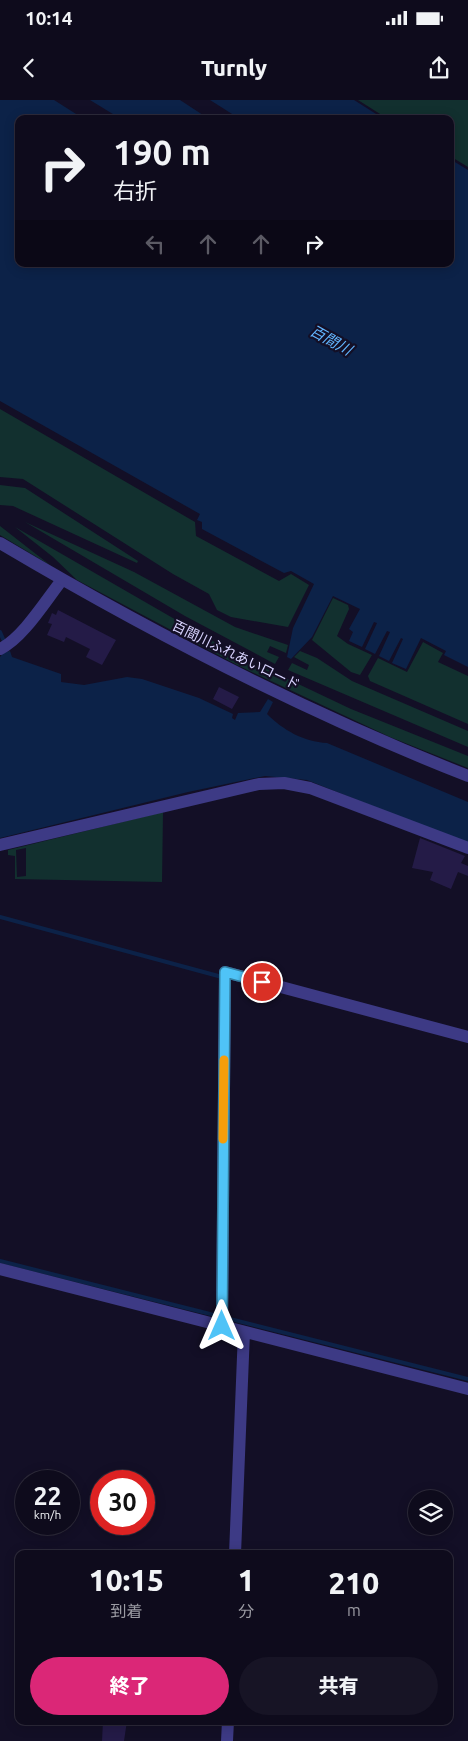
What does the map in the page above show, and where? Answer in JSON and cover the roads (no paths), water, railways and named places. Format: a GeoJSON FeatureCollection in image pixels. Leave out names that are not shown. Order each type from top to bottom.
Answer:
{"type":"FeatureCollection","features":[{"type":"Feature","properties":{"kind":"street","name":"百間川ふれあいロード"},"geometry":{"type":"LineString","coordinates":[[0,543],[62,580],[239,675],[336,721],[468,776]]}},
{"type":"Feature","properties":{"kind":"street"},"geometry":{"type":"LineString","coordinates":[[0,649],[7,646],[21,632],[62,580]]}},
{"type":"Feature","properties":{"kind":"street"},"geometry":{"type":"LineString","coordinates":[[0,845],[259,784],[284,783],[310,788],[468,848]]}},
{"type":"Feature","properties":{"kind":"street"},"geometry":{"type":"LineString","coordinates":[[222,1320],[225,972],[468,1037]]}},
{"type":"Feature","properties":{"kind":"street"},"geometry":{"type":"LineString","coordinates":[[0,1270],[222,1320],[244,1332],[468,1390]]}},
{"type":"Feature","properties":{"kind":"street"},"geometry":{"type":"LineString","coordinates":[[235,1550],[244,1332]]}},
{"type":"Feature","properties":{"kind":"street"},"geometry":{"type":"LineString","coordinates":[[227,1741],[228,1725]]}},
{"type":"Feature","properties":{"kind":"water","name":"百間川"},"geometry":{"type":"Polygon","coordinates":[[[0,100],[54,100],[78,115],[15,115],[15,267],[454,267],[454,161],[468,170],[468,667],[444,655],[446,651],[421,638],[406,669],[392,663],[403,639],[401,638],[389,661],[379,656],[390,632],[387,631],[375,654],[365,649],[377,623],[374,622],[362,647],[349,641],[353,632],[349,629],[360,609],[333,596],[312,637],[291,659],[287,657],[293,628],[314,584],[291,571],[284,573],[202,529],[202,522],[197,520],[200,514],[0,401],[0,100]]]}},
{"type":"Feature","properties":{"kind":"water"},"geometry":{"type":"Polygon","coordinates":[[[90,100],[180,100],[203,115],[114,115],[90,100]]]}},
{"type":"Feature","properties":{"kind":"water"},"geometry":{"type":"Polygon","coordinates":[[[210,100],[354,100],[378,115],[234,115],[210,100]]]}},
{"type":"Feature","properties":{"kind":"water"},"geometry":{"type":"Polygon","coordinates":[[[10,651],[12,657],[61,674],[61,682],[84,685],[127,677],[142,679],[199,698],[233,714],[232,718],[235,720],[238,713],[260,712],[268,699],[273,702],[267,714],[294,734],[302,738],[327,743],[468,802],[468,844],[307,780],[265,776],[188,792],[0,838],[0,657],[3,653],[10,651]]]}},
{"type":"Feature","properties":{"kind":"waterway"},"geometry":{"type":"LineString","coordinates":[[0,632],[3,639]]}},
{"type":"Feature","properties":{"kind":"waterway"},"geometry":{"type":"LineString","coordinates":[[0,917],[222,977]]}},
{"type":"Feature","properties":{"kind":"waterway"},"geometry":{"type":"LineString","coordinates":[[0,1261],[468,1379]]}}]}
